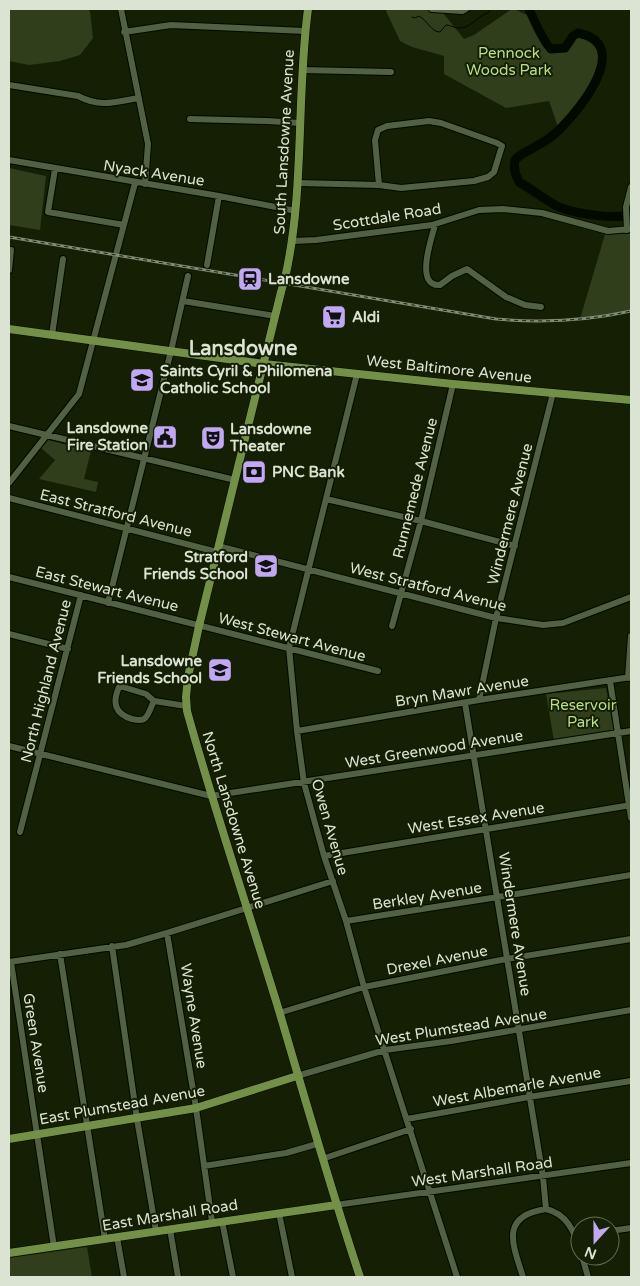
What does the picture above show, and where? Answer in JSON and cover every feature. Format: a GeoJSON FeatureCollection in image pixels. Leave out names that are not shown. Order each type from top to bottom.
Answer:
{"type":"FeatureCollection","features":[{"type":"Feature","properties":{"kind":"main road","name":"South Lansdowne Avenue"},"geometry":{"type":"LineString","coordinates":[[264,364],[293,241],[299,183],[302,70],[308,9]]}},
{"type":"Feature","properties":{"kind":"main road","name":"West Baltimore Avenue"},"geometry":{"type":"LineString","coordinates":[[9,329],[264,364],[631,400]]}},
{"type":"Feature","properties":{"kind":"main road","name":"North Lansdowne Avenue"},"geometry":{"type":"LineString","coordinates":[[264,364],[199,626],[188,677],[186,706],[211,796],[280,1013],[317,1144],[360,1277]]}},
{"type":"Feature","properties":{"kind":"main road","name":"East Plumstead Avenue"},"geometry":{"type":"LineString","coordinates":[[9,1139],[196,1108],[297,1076]]}},
{"type":"Feature","properties":{"kind":"main road","name":"East Marshall Road"},"geometry":{"type":"LineString","coordinates":[[9,1253],[336,1205]]}},
{"type":"Feature","properties":{"kind":"street"},"geometry":{"type":"LineString","coordinates":[[121,9],[148,149],[145,184]]}},
{"type":"Feature","properties":{"kind":"street"},"geometry":{"type":"LineString","coordinates":[[432,9],[462,11],[466,9]]}},
{"type":"Feature","properties":{"kind":"street"},"geometry":{"type":"LineString","coordinates":[[124,32],[171,25],[305,32]]}},
{"type":"Feature","properties":{"kind":"street"},"geometry":{"type":"LineString","coordinates":[[302,70],[391,72]]}},
{"type":"Feature","properties":{"kind":"street"},"geometry":{"type":"LineString","coordinates":[[9,85],[78,96],[97,104],[139,98]]}},
{"type":"Feature","properties":{"kind":"street"},"geometry":{"type":"LineString","coordinates":[[190,119],[300,123]]}},
{"type":"Feature","properties":{"kind":"street"},"geometry":{"type":"LineString","coordinates":[[299,183],[379,185],[401,188],[474,181],[488,177],[494,172],[502,146],[441,123],[429,121],[387,126],[378,130],[375,140],[379,185]]}},
{"type":"Feature","properties":{"kind":"street","name":"Nyack Avenue"},"geometry":{"type":"LineString","coordinates":[[9,160],[296,211]]}},
{"type":"Feature","properties":{"kind":"street"},"geometry":{"type":"LineString","coordinates":[[55,169],[48,212],[124,225]]}},
{"type":"Feature","properties":{"kind":"street"},"geometry":{"type":"LineString","coordinates":[[9,482],[79,394],[135,183]]}},
{"type":"Feature","properties":{"kind":"street"},"geometry":{"type":"LineString","coordinates":[[628,228],[627,201],[631,187]]}},
{"type":"Feature","properties":{"kind":"street"},"geometry":{"type":"LineString","coordinates":[[207,265],[219,196]]}},
{"type":"Feature","properties":{"kind":"street","name":"Scottdale Road"},"geometry":{"type":"LineString","coordinates":[[293,241],[316,240],[435,225],[479,210],[503,209],[542,213],[608,232],[628,228]]}},
{"type":"Feature","properties":{"kind":"street"},"geometry":{"type":"LineString","coordinates":[[435,225],[425,265],[429,280],[432,283],[440,285],[467,268],[506,297],[525,306],[541,307]]}},
{"type":"Feature","properties":{"kind":"street"},"geometry":{"type":"LineString","coordinates":[[9,270],[11,250]]}},
{"type":"Feature","properties":{"kind":"street"},"geometry":{"type":"LineString","coordinates":[[52,335],[62,259]]}},
{"type":"Feature","properties":{"kind":"street"},"geometry":{"type":"LineString","coordinates":[[108,603],[188,276]]}},
{"type":"Feature","properties":{"kind":"street"},"geometry":{"type":"LineString","coordinates":[[183,301],[275,316]]}},
{"type":"Feature","properties":{"kind":"street","name":"Owen Avenue"},"geometry":{"type":"LineString","coordinates":[[357,374],[289,648],[297,731],[304,782],[324,856],[457,1277]]}},
{"type":"Feature","properties":{"kind":"street","name":"Runnemede Avenue"},"geometry":{"type":"LineString","coordinates":[[392,626],[421,521],[453,384]]}},
{"type":"Feature","properties":{"kind":"street","name":"Windermere Avenue"},"geometry":{"type":"LineString","coordinates":[[479,700],[496,618],[553,393]]}},
{"type":"Feature","properties":{"kind":"street"},"geometry":{"type":"LineString","coordinates":[[9,426],[235,480]]}},
{"type":"Feature","properties":{"kind":"street","name":"East Stratford Avenue"},"geometry":{"type":"LineString","coordinates":[[9,498],[127,530],[218,549]]}},
{"type":"Feature","properties":{"kind":"street"},"geometry":{"type":"LineString","coordinates":[[326,499],[421,521],[515,546]]}},
{"type":"Feature","properties":{"kind":"street","name":"West Stratford Avenue"},"geometry":{"type":"LineString","coordinates":[[218,549],[402,593],[496,618],[544,624],[563,623],[631,597]]}},
{"type":"Feature","properties":{"kind":"street","name":"East Stewart Avenue"},"geometry":{"type":"LineString","coordinates":[[9,577],[199,626]]}},
{"type":"Feature","properties":{"kind":"street","name":"North Highland Avenue"},"geometry":{"type":"LineString","coordinates":[[20,832],[81,596]]}},
{"type":"Feature","properties":{"kind":"street","name":"West Stewart Avenue"},"geometry":{"type":"LineString","coordinates":[[199,626],[378,671]]}},
{"type":"Feature","properties":{"kind":"street"},"geometry":{"type":"LineString","coordinates":[[9,634],[68,649]]}},
{"type":"Feature","properties":{"kind":"street"},"geometry":{"type":"LineString","coordinates":[[630,678],[631,636]]}},
{"type":"Feature","properties":{"kind":"street","name":"Bryn Mawr Avenue"},"geometry":{"type":"LineString","coordinates":[[297,731],[479,700],[630,678]]}},
{"type":"Feature","properties":{"kind":"street"},"geometry":{"type":"LineString","coordinates":[[610,681],[631,818]]}},
{"type":"Feature","properties":{"kind":"street"},"geometry":{"type":"LineString","coordinates":[[154,701],[147,716],[137,720],[124,716],[119,712],[115,702],[117,690],[119,687],[123,687],[146,694],[154,701],[186,706]]}},
{"type":"Feature","properties":{"kind":"street","name":"Windermere Avenue"},"geometry":{"type":"LineString","coordinates":[[466,703],[473,756],[498,897],[506,959],[543,1176],[546,1209]]}},
{"type":"Feature","properties":{"kind":"street","name":"West Greenwood Avenue"},"geometry":{"type":"LineString","coordinates":[[211,796],[631,731]]}},
{"type":"Feature","properties":{"kind":"street"},"geometry":{"type":"LineString","coordinates":[[9,746],[211,796]]}},
{"type":"Feature","properties":{"kind":"street","name":"West Essex Avenue"},"geometry":{"type":"LineString","coordinates":[[324,856],[630,805]]}},
{"type":"Feature","properties":{"kind":"street","name":"Berkley Avenue"},"geometry":{"type":"LineString","coordinates":[[346,921],[631,875]]}},
{"type":"Feature","properties":{"kind":"street"},"geometry":{"type":"LineString","coordinates":[[10,962],[126,945],[167,934],[333,881]]}},
{"type":"Feature","properties":{"kind":"street","name":"Wayne Avenue"},"geometry":{"type":"LineString","coordinates":[[167,934],[196,1108],[212,1222]]}},
{"type":"Feature","properties":{"kind":"street","name":"Drexel Avenue"},"geometry":{"type":"LineString","coordinates":[[280,1013],[364,987],[506,959],[631,939]]}},
{"type":"Feature","properties":{"kind":"street"},"geometry":{"type":"LineString","coordinates":[[112,946],[137,1119],[156,1230]]}},
{"type":"Feature","properties":{"kind":"street"},"geometry":{"type":"LineString","coordinates":[[60,954],[105,1239]]}},
{"type":"Feature","properties":{"kind":"street","name":"Green Avenue"},"geometry":{"type":"LineString","coordinates":[[10,962],[54,1247]]}},
{"type":"Feature","properties":{"kind":"street","name":"West Plumstead Avenue"},"geometry":{"type":"LineString","coordinates":[[297,1076],[385,1050],[519,1030],[631,1010]]}},
{"type":"Feature","properties":{"kind":"street","name":"West Albemarle Avenue"},"geometry":{"type":"LineString","coordinates":[[408,1119],[631,1080]]}},
{"type":"Feature","properties":{"kind":"street"},"geometry":{"type":"LineString","coordinates":[[322,1159],[411,1129]]}},
{"type":"Feature","properties":{"kind":"street"},"geometry":{"type":"LineString","coordinates":[[204,1166],[286,1153],[317,1144]]}},
{"type":"Feature","properties":{"kind":"street","name":"West Marshall Road"},"geometry":{"type":"LineString","coordinates":[[336,1205],[631,1163]]}},
{"type":"Feature","properties":{"kind":"street"},"geometry":{"type":"LineString","coordinates":[[523,1277],[512,1245],[513,1232],[516,1225],[526,1215],[546,1209],[557,1213],[570,1226]]}},
{"type":"Feature","properties":{"kind":"street"},"geometry":{"type":"LineString","coordinates":[[279,1213],[292,1277]]}},
{"type":"Feature","properties":{"kind":"street"},"geometry":{"type":"LineString","coordinates":[[222,1221],[233,1277]]}},
{"type":"Feature","properties":{"kind":"street"},"geometry":{"type":"LineString","coordinates":[[170,1229],[178,1277]]}},
{"type":"Feature","properties":{"kind":"street"},"geometry":{"type":"LineString","coordinates":[[117,1237],[124,1277]]}},
{"type":"Feature","properties":{"kind":"green space"},"geometry":{"type":"Polygon","coordinates":[[[9,9],[87,9],[90,11],[93,38],[80,55],[60,61],[29,65],[9,61],[9,9]]]}},
{"type":"Feature","properties":{"kind":"green space","name":"Pennock Woods Park"},"geometry":{"type":"Polygon","coordinates":[[[385,9],[440,9],[464,39],[474,35],[514,9],[535,21],[551,49],[565,48],[573,36],[578,33],[594,40],[602,50],[602,63],[589,93],[559,130],[549,101],[506,108],[444,74],[444,56],[412,47],[400,41],[385,9]]]}},
{"type":"Feature","properties":{"kind":"green space"},"geometry":{"type":"Polygon","coordinates":[[[9,168],[46,176],[40,230],[9,225],[9,168]]]}},
{"type":"Feature","properties":{"kind":"green space"},"geometry":{"type":"Polygon","coordinates":[[[631,229],[631,311],[580,319],[606,231],[631,229]]]}},
{"type":"Feature","properties":{"kind":"green space"},"geometry":{"type":"Polygon","coordinates":[[[48,440],[91,451],[84,479],[98,482],[96,492],[39,479],[55,460],[41,448],[48,440]]]}},
{"type":"Feature","properties":{"kind":"green space","name":"Reservoir Park"},"geometry":{"type":"Polygon","coordinates":[[[606,688],[614,732],[554,741],[546,694],[606,688]]]}},
{"type":"Feature","properties":{"kind":"green space"},"geometry":{"type":"Polygon","coordinates":[[[87,1247],[92,1277],[9,1277],[9,1258],[87,1247]]]}},
{"type":"Feature","properties":{"kind":"waterway"},"geometry":{"type":"LineString","coordinates":[[412,17],[419,16],[434,30],[440,32],[446,25],[463,28],[488,13],[490,9]]}},
{"type":"Feature","properties":{"kind":"waterway"},"geometry":{"type":"LineString","coordinates":[[529,9],[542,37],[551,49],[565,48],[573,36],[578,33],[594,39],[601,50],[602,63],[598,77],[569,119],[550,138],[523,153],[515,160],[514,166],[519,182],[555,205],[571,211],[603,216],[631,215]]}},
{"type":"Feature","properties":{"kind":"railway"},"geometry":{"type":"LineString","coordinates":[[9,237],[496,319],[564,320],[631,311]]}},
{"type":"Feature","properties":{"kind":"place","name":"Lansdowne"},"geometry":{"type":"Point","coordinates":[250,279]}},
{"type":"Feature","properties":{"kind":"place","name":"Aldi"},"geometry":{"type":"Point","coordinates":[334,317]}},
{"type":"Feature","properties":{"kind":"place","name":"Saints Cyril & Philomena Catholic School"},"geometry":{"type":"Point","coordinates":[142,380]}},
{"type":"Feature","properties":{"kind":"place","name":"Lansdowne Fire Station"},"geometry":{"type":"Point","coordinates":[165,437]}},
{"type":"Feature","properties":{"kind":"place","name":"Lansdowne Theater"},"geometry":{"type":"Point","coordinates":[213,438]}},
{"type":"Feature","properties":{"kind":"place","name":"PNC Bank"},"geometry":{"type":"Point","coordinates":[254,472]}},
{"type":"Feature","properties":{"kind":"place","name":"Stratford Friends School"},"geometry":{"type":"Point","coordinates":[266,566]}},
{"type":"Feature","properties":{"kind":"place","name":"Lansdowne Friends School"},"geometry":{"type":"Point","coordinates":[220,670]}},
{"type":"Feature","properties":{"kind":"district","name":"Lansdowne"},"geometry":{"type":"Point","coordinates":[243,349]}}]}
